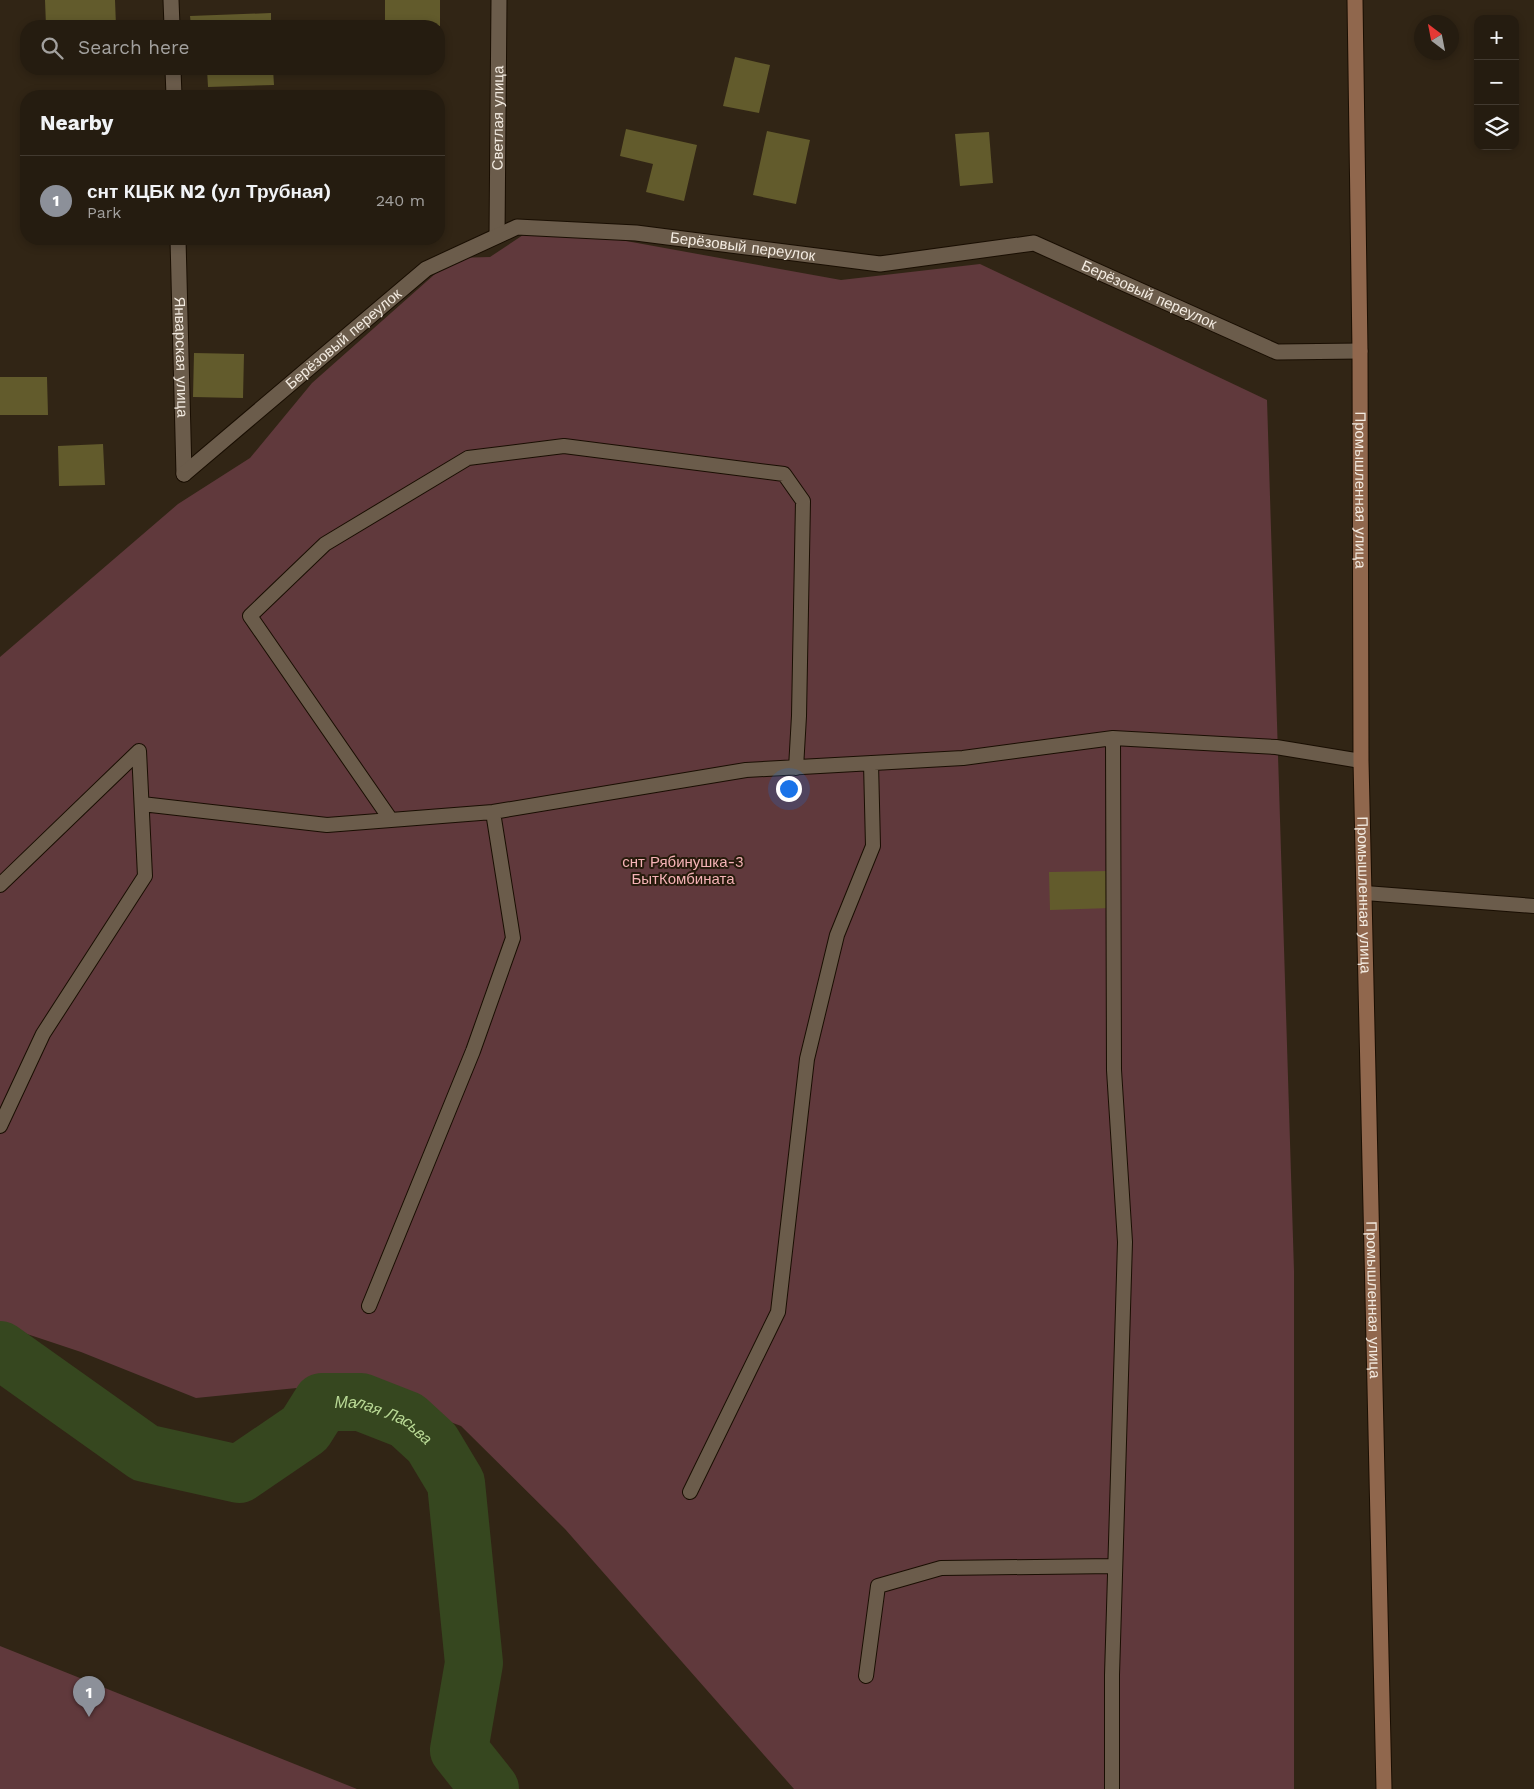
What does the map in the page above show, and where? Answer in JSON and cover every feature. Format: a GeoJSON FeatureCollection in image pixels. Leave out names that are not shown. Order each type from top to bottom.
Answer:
{"type":"FeatureCollection","features":[{"type":"Feature","properties":{"kind":"main road","name":"Промышленная улица"},"geometry":{"type":"LineString","coordinates":[[1355,0],[1360,351],[1362,761],[1384,1789]]}},
{"type":"Feature","properties":{"kind":"street"},"geometry":{"type":"LineString","coordinates":[[172,0],[172,20]]}},
{"type":"Feature","properties":{"kind":"street","name":"Светлая улица"},"geometry":{"type":"LineString","coordinates":[[497,236],[499,0]]}},
{"type":"Feature","properties":{"kind":"street"},"geometry":{"type":"LineString","coordinates":[[173,75],[174,90]]}},
{"type":"Feature","properties":{"kind":"street","name":"Берёзовый переулок"},"geometry":{"type":"LineString","coordinates":[[184,474],[426,269],[517,227],[636,232],[880,264],[1034,243],[1277,352],[1360,351]]}},
{"type":"Feature","properties":{"kind":"street","name":"Январская улица"},"geometry":{"type":"LineString","coordinates":[[178,245],[184,474]]}},
{"type":"Feature","properties":{"kind":"lane"},"geometry":{"type":"LineString","coordinates":[[390,820],[250,616],[326,544],[468,458],[564,446],[784,474],[803,501],[799,716],[796,768]]}},
{"type":"Feature","properties":{"kind":"lane"},"geometry":{"type":"LineString","coordinates":[[1112,1789],[1112,1676],[1125,1242],[1114,1070],[1113,738]]}},
{"type":"Feature","properties":{"kind":"lane"},"geometry":{"type":"LineString","coordinates":[[142,804],[327,825],[493,812],[746,770],[963,758],[1113,738],[1276,747],[1362,761]]}},
{"type":"Feature","properties":{"kind":"lane"},"geometry":{"type":"LineString","coordinates":[[0,885],[139,751],[146,876],[43,1034],[0,1126]]}},
{"type":"Feature","properties":{"kind":"lane"},"geometry":{"type":"LineString","coordinates":[[690,1492],[778,1312],[807,1059],[837,935],[873,846],[871,763]]}},
{"type":"Feature","properties":{"kind":"lane"},"geometry":{"type":"LineString","coordinates":[[369,1306],[473,1051],[513,938],[493,812]]}},
{"type":"Feature","properties":{"kind":"lane"},"geometry":{"type":"LineString","coordinates":[[1365,893],[1534,906]]}},
{"type":"Feature","properties":{"kind":"lane"},"geometry":{"type":"LineString","coordinates":[[866,1676],[878,1586],[941,1568],[1115,1566]]}},
{"type":"Feature","properties":{"kind":"green space","name":"снт Рябинушка-3 БытКомбината"},"geometry":{"type":"Polygon","coordinates":[[[538,225],[841,280],[980,264],[1267,400],[1294,1271],[1294,1789],[794,1789],[565,1529],[461,1426],[347,1383],[196,1398],[81,1352],[0,1325],[0,657],[178,504],[250,458],[312,383],[453,258],[490,257],[538,225]]]}},
{"type":"Feature","properties":{"kind":"green space"},"geometry":{"type":"Polygon","coordinates":[[[0,1646],[357,1789],[0,1789],[0,1646]]]}},
{"type":"Feature","properties":{"kind":"building"},"geometry":{"type":"Polygon","coordinates":[[[45,0],[115,0],[116,20],[46,20],[45,0]]]}},
{"type":"Feature","properties":{"kind":"building"},"geometry":{"type":"Polygon","coordinates":[[[385,0],[440,0],[440,20],[385,20],[385,0]]]}},
{"type":"Feature","properties":{"kind":"building"},"geometry":{"type":"Polygon","coordinates":[[[271,13],[271,20],[190,20],[190,16],[271,13]]]}},
{"type":"Feature","properties":{"kind":"building"},"geometry":{"type":"Polygon","coordinates":[[[735,57],[770,65],[759,113],[723,106],[735,57]]]}},
{"type":"Feature","properties":{"kind":"building"},"geometry":{"type":"Polygon","coordinates":[[[207,75],[273,75],[274,85],[208,87],[207,75]]]}},
{"type":"Feature","properties":{"kind":"building"},"geometry":{"type":"Polygon","coordinates":[[[626,129],[697,145],[684,201],[646,192],[653,164],[620,156],[626,129]]]}},
{"type":"Feature","properties":{"kind":"building"},"geometry":{"type":"Polygon","coordinates":[[[767,131],[810,140],[796,204],[753,195],[767,131]]]}},
{"type":"Feature","properties":{"kind":"building"},"geometry":{"type":"Polygon","coordinates":[[[989,132],[993,183],[960,186],[955,134],[989,132]]]}},
{"type":"Feature","properties":{"kind":"building"},"geometry":{"type":"Polygon","coordinates":[[[194,353],[244,354],[243,398],[193,397],[194,353]]]}},
{"type":"Feature","properties":{"kind":"building"},"geometry":{"type":"Polygon","coordinates":[[[0,377],[47,377],[48,415],[0,415],[0,377]]]}},
{"type":"Feature","properties":{"kind":"building"},"geometry":{"type":"Polygon","coordinates":[[[103,444],[105,485],[59,486],[58,446],[103,444]]]}},
{"type":"Feature","properties":{"kind":"building"},"geometry":{"type":"Polygon","coordinates":[[[1109,871],[1111,908],[1050,910],[1049,872],[1109,871]]]}},
{"type":"Feature","properties":{"kind":"waterway","name":"Малая Ласьва"},"geometry":{"type":"LineString","coordinates":[[0,1350],[145,1453],[239,1474],[305,1429],[322,1402],[361,1402],[407,1420],[432,1443],[456,1483],[474,1663],[459,1750],[490,1789]]}},
{"type":"Feature","properties":{"kind":"place","name":"снт КЦБК N2 (ул Трубная)"},"geometry":{"type":"Point","coordinates":[89,1717]}}]}
